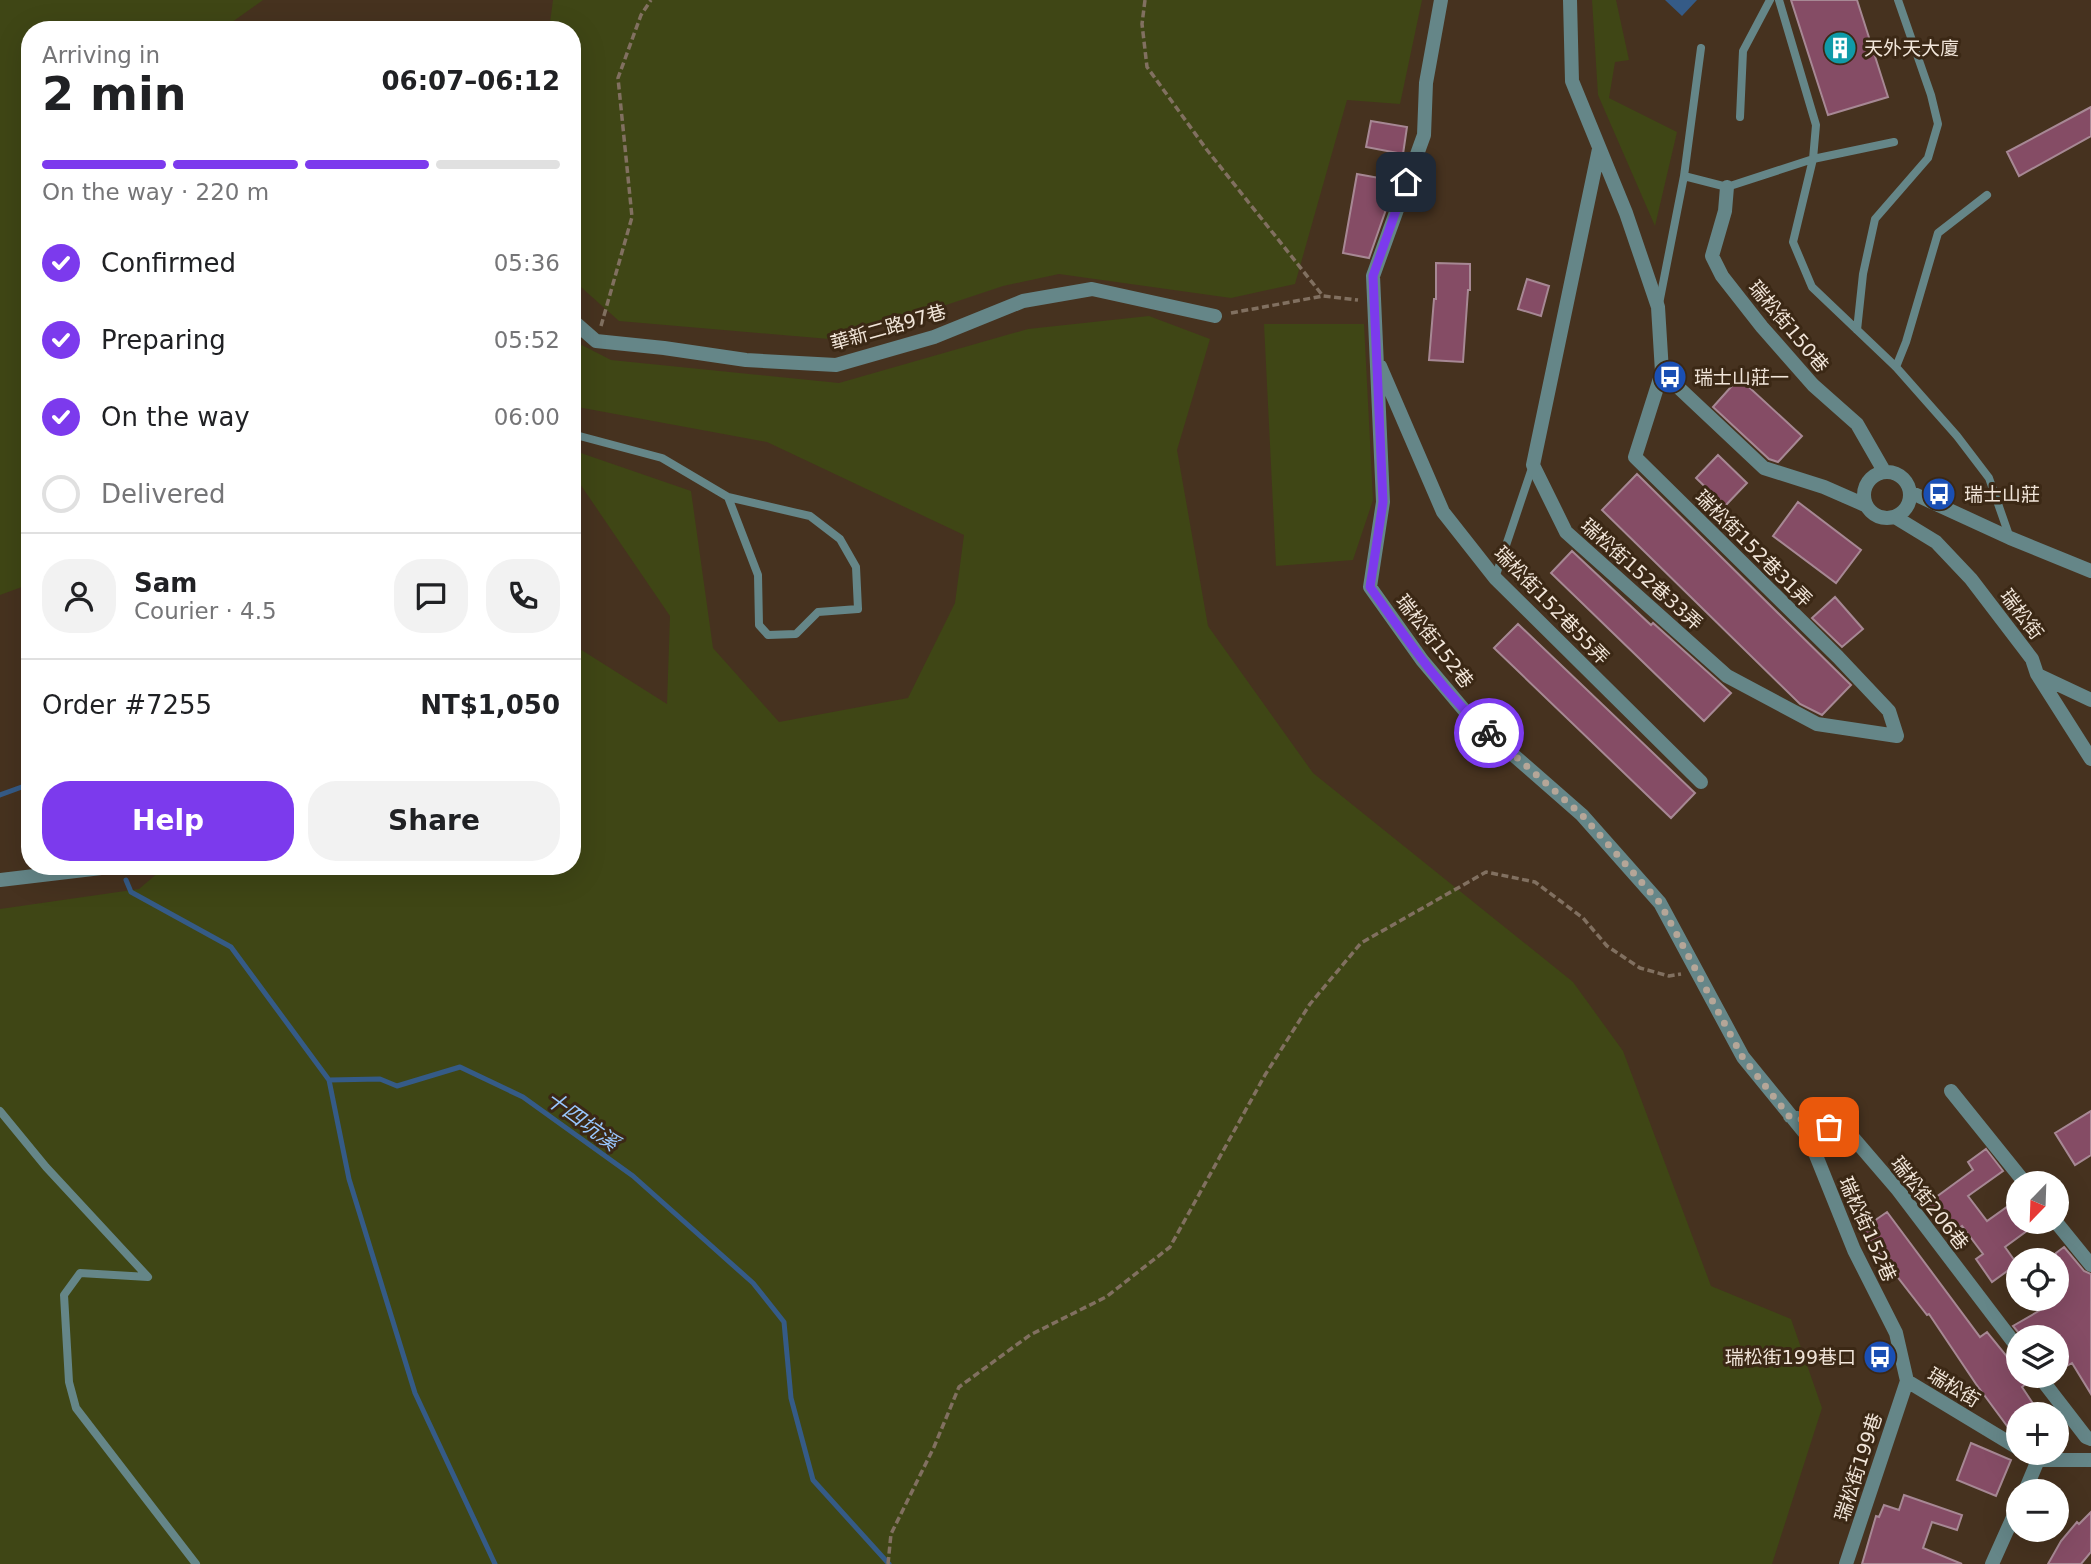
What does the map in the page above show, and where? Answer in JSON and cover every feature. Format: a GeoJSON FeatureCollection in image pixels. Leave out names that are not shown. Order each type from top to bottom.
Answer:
{"type":"FeatureCollection","features":[{"type":"Feature","properties":{"kind":"street","name":"瑞松街152巷"},"geometry":{"type":"LineString","coordinates":[[1441,0],[1426,83],[1424,135],[1373,276],[1383,502],[1370,587],[1422,660],[1470,717],[1582,815],[1660,903],[1743,1058],[1809,1138],[1854,1250],[1896,1334],[1907,1381]]}},
{"type":"Feature","properties":{"kind":"street"},"geometry":{"type":"LineString","coordinates":[[1570,0],[1572,81],[1626,213],[1658,307],[1662,372],[1764,468],[1824,487],[1866,505]]}},
{"type":"Feature","properties":{"kind":"street"},"geometry":{"type":"LineString","coordinates":[[1533,465],[1599,149]]}},
{"type":"Feature","properties":{"kind":"street","name":"瑞松街150巷"},"geometry":{"type":"LineString","coordinates":[[1727,187],[1725,211],[1712,256],[1722,276],[1762,327],[1813,384],[1857,424],[1884,471]]}},
{"type":"Feature","properties":{"kind":"street","name":"華新二路97巷"},"geometry":{"type":"LineString","coordinates":[[596,341],[746,360],[836,365],[934,338],[1023,300],[1092,289],[1215,316]]}},
{"type":"Feature","properties":{"kind":"street"},"geometry":{"type":"LineString","coordinates":[[581,328],[596,341]]}},
{"type":"Feature","properties":{"kind":"street","name":"瑞松街152巷55弄"},"geometry":{"type":"LineString","coordinates":[[1375,355],[1443,512],[1495,578],[1701,782]]}},
{"type":"Feature","properties":{"kind":"street","name":"瑞松街152巷31弄"},"geometry":{"type":"LineString","coordinates":[[1662,372],[1635,457],[1889,711],[1897,736]]}},
{"type":"Feature","properties":{"kind":"street","name":"瑞松街152巷33弄"},"geometry":{"type":"LineString","coordinates":[[1533,465],[1566,533],[1727,676],[1818,724],[1897,736]]}},
{"type":"Feature","properties":{"kind":"street"},"geometry":{"type":"LineString","coordinates":[[1866,505],[1863,497],[1866,483],[1871,477],[1884,471],[1899,474],[1910,492],[1907,507],[1895,517]]}},
{"type":"Feature","properties":{"kind":"street"},"geometry":{"type":"LineString","coordinates":[[1910,492],[2010,538],[2091,571]]}},
{"type":"Feature","properties":{"kind":"street","name":"瑞松街"},"geometry":{"type":"LineString","coordinates":[[1866,505],[1869,511],[1881,518],[1895,517],[1936,542],[1971,579],[2032,659],[2037,674],[2091,759]]}},
{"type":"Feature","properties":{"kind":"street"},"geometry":{"type":"LineString","coordinates":[[2037,674],[2091,699]]}},
{"type":"Feature","properties":{"kind":"street"},"geometry":{"type":"LineString","coordinates":[[0,880],[42,875]]}},
{"type":"Feature","properties":{"kind":"street"},"geometry":{"type":"LineString","coordinates":[[1951,1091],[2015,1171]]}},
{"type":"Feature","properties":{"kind":"street","name":"瑞松街206巷"},"geometry":{"type":"LineString","coordinates":[[1789,1116],[1849,1133],[1898,1190],[2006,1332]]}},
{"type":"Feature","properties":{"kind":"street"},"geometry":{"type":"LineString","coordinates":[[2066,1234],[2091,1265]]}},
{"type":"Feature","properties":{"kind":"street","name":"瑞松街"},"geometry":{"type":"LineString","coordinates":[[1907,1381],[2006,1441]]}},
{"type":"Feature","properties":{"kind":"street","name":"瑞松街199巷"},"geometry":{"type":"LineString","coordinates":[[1846,1564],[1907,1381]]}},
{"type":"Feature","properties":{"kind":"street"},"geometry":{"type":"LineString","coordinates":[[2048,1388],[2086,1437],[2091,1439]]}},
{"type":"Feature","properties":{"kind":"street"},"geometry":{"type":"LineString","coordinates":[[2069,1459],[2091,1460]]}},
{"type":"Feature","properties":{"kind":"street"},"geometry":{"type":"LineString","coordinates":[[1992,1564],[2006,1533]]}},
{"type":"Feature","properties":{"kind":"lane"},"geometry":{"type":"LineString","coordinates":[[1740,117],[1743,51],[1770,0]]}},
{"type":"Feature","properties":{"kind":"lane"},"geometry":{"type":"LineString","coordinates":[[1779,0],[1816,125],[1813,159],[1793,242],[1812,287],[1896,368],[1957,436],[1989,478],[2010,538]]}},
{"type":"Feature","properties":{"kind":"lane"},"geometry":{"type":"LineString","coordinates":[[1857,330],[1863,274],[1875,219],[1928,158],[1938,124],[1931,95],[1898,0]]}},
{"type":"Feature","properties":{"kind":"lane"},"geometry":{"type":"LineString","coordinates":[[1658,307],[1684,176],[1701,48]]}},
{"type":"Feature","properties":{"kind":"lane"},"geometry":{"type":"LineString","coordinates":[[1684,176],[1727,187],[1813,159],[1894,142]]}},
{"type":"Feature","properties":{"kind":"lane"},"geometry":{"type":"LineString","coordinates":[[1896,368],[1938,233],[1987,195]]}},
{"type":"Feature","properties":{"kind":"lane"},"geometry":{"type":"LineString","coordinates":[[581,436],[662,458],[728,497],[810,516],[840,539],[856,567],[858,609],[818,612],[796,634],[768,635],[759,625],[758,575],[728,497]]}},
{"type":"Feature","properties":{"kind":"lane"},"geometry":{"type":"LineString","coordinates":[[1495,578],[1533,465]]}},
{"type":"Feature","properties":{"kind":"lane"},"geometry":{"type":"LineString","coordinates":[[0,1111],[46,1167],[148,1277],[79,1273],[64,1295],[69,1382],[76,1408],[196,1564]]}},
{"type":"Feature","properties":{"kind":"path"},"geometry":{"type":"LineString","coordinates":[[596,341],[632,217],[618,78],[641,15],[651,0]]}},
{"type":"Feature","properties":{"kind":"path"},"geometry":{"type":"LineString","coordinates":[[1144,0],[1142,24],[1147,67],[1207,150],[1323,296]]}},
{"type":"Feature","properties":{"kind":"path"},"geometry":{"type":"LineString","coordinates":[[1215,316],[1323,296],[1374,302]]}},
{"type":"Feature","properties":{"kind":"path"},"geometry":{"type":"LineString","coordinates":[[888,1564],[891,1534],[934,1447],[959,1387],[1030,1335],[1106,1297],[1170,1247],[1265,1075],[1310,1004],[1361,943],[1486,872],[1535,882],[1583,918],[1607,946],[1640,968],[1670,976],[1697,972]]}},
{"type":"Feature","properties":{"kind":"green space"},"geometry":{"type":"Polygon","coordinates":[[[0,0],[263,0],[234,21],[21,21],[21,587],[0,595],[0,0]]]}},
{"type":"Feature","properties":{"kind":"green space"},"geometry":{"type":"Polygon","coordinates":[[[553,0],[1422,0],[1400,104],[1347,100],[1295,284],[1231,298],[1059,274],[1003,286],[841,340],[619,321],[581,287],[581,21],[550,21],[553,0]]]}},
{"type":"Feature","properties":{"kind":"green space"},"geometry":{"type":"Polygon","coordinates":[[[1592,0],[1616,0],[1629,60],[1615,62],[1609,98],[1677,132],[1655,226],[1598,95],[1592,0]]]}},
{"type":"Feature","properties":{"kind":"green space"},"geometry":{"type":"Polygon","coordinates":[[[1149,316],[1210,339],[1177,450],[1208,626],[1313,773],[1573,982],[1623,1051],[1711,1286],[1791,1319],[1822,1408],[1772,1564],[0,1564],[0,909],[139,889],[155,875],[581,875],[581,650],[667,704],[670,616],[581,485],[581,453],[691,491],[713,648],[779,722],[908,698],[955,603],[964,535],[767,442],[581,408],[581,345],[611,360],[839,383],[1028,329],[1149,316]]]}},
{"type":"Feature","properties":{"kind":"green space"},"geometry":{"type":"Polygon","coordinates":[[[1264,324],[1364,324],[1373,500],[1353,560],[1276,566],[1264,324]]]}},
{"type":"Feature","properties":{"kind":"water"},"geometry":{"type":"Polygon","coordinates":[[[1665,0],[1697,0],[1682,16],[1665,0]]]}},
{"type":"Feature","properties":{"kind":"building","name":"天外天大廈"},"geometry":{"type":"Polygon","coordinates":[[[1791,0],[1857,0],[1888,97],[1828,115],[1791,0]]]}},
{"type":"Feature","properties":{"kind":"building"},"geometry":{"type":"Polygon","coordinates":[[[2091,107],[2091,136],[2019,176],[2007,152],[2091,107]]]}},
{"type":"Feature","properties":{"kind":"building"},"geometry":{"type":"Polygon","coordinates":[[[1371,121],[1407,127],[1403,154],[1366,147],[1371,121]]]}},
{"type":"Feature","properties":{"kind":"building"},"geometry":{"type":"Polygon","coordinates":[[[1357,174],[1396,181],[1369,258],[1343,253],[1357,174]]]}},
{"type":"Feature","properties":{"kind":"building"},"geometry":{"type":"Polygon","coordinates":[[[1436,263],[1470,264],[1463,362],[1429,360],[1436,299],[1436,263]]]}},
{"type":"Feature","properties":{"kind":"building"},"geometry":{"type":"Polygon","coordinates":[[[1527,279],[1549,286],[1541,316],[1518,309],[1527,279]]]}},
{"type":"Feature","properties":{"kind":"building"},"geometry":{"type":"Polygon","coordinates":[[[1739,378],[1802,436],[1778,462],[1769,459],[1713,407],[1739,378]]]}},
{"type":"Feature","properties":{"kind":"building"},"geometry":{"type":"Polygon","coordinates":[[[1718,455],[1747,483],[1725,506],[1696,478],[1718,455]]]}},
{"type":"Feature","properties":{"kind":"building"},"geometry":{"type":"Polygon","coordinates":[[[1637,474],[1851,685],[1822,715],[1800,704],[1602,510],[1637,474]]]}},
{"type":"Feature","properties":{"kind":"building"},"geometry":{"type":"Polygon","coordinates":[[[1798,502],[1861,550],[1836,583],[1773,536],[1798,502]]]}},
{"type":"Feature","properties":{"kind":"building"},"geometry":{"type":"Polygon","coordinates":[[[1572,551],[1651,625],[1653,623],[1731,693],[1704,721],[1551,573],[1572,551]]]}},
{"type":"Feature","properties":{"kind":"building"},"geometry":{"type":"Polygon","coordinates":[[[1835,597],[1863,629],[1842,647],[1812,618],[1835,597]]]}},
{"type":"Feature","properties":{"kind":"building"},"geometry":{"type":"Polygon","coordinates":[[[1518,624],[1695,793],[1671,818],[1494,648],[1518,624]]]}},
{"type":"Feature","properties":{"kind":"building"},"geometry":{"type":"Polygon","coordinates":[[[2091,1111],[2091,1155],[2075,1165],[2055,1133],[2091,1111]]]}},
{"type":"Feature","properties":{"kind":"building"},"geometry":{"type":"Polygon","coordinates":[[[1986,1149],[2003,1171],[1968,1196],[1987,1221],[2006,1208],[2006,1234],[2023,1234],[2005,1247],[2006,1272],[1992,1282],[1976,1259],[1983,1254],[1962,1226],[1951,1235],[1928,1203],[1973,1170],[1968,1162],[1986,1149]]]}},
{"type":"Feature","properties":{"kind":"building"},"geometry":{"type":"Polygon","coordinates":[[[1887,1212],[1980,1337],[1987,1332],[2006,1355],[2006,1388],[2023,1388],[2032,1402],[2006,1402],[2006,1425],[1929,1314],[1927,1315],[1861,1230],[1887,1212]]]}},
{"type":"Feature","properties":{"kind":"building"},"geometry":{"type":"Polygon","coordinates":[[[2069,1253],[2084,1271],[2091,1274],[2091,1394],[2072,1363],[2069,1365],[2069,1325],[2015,1325],[2039,1311],[2069,1311],[2069,1253]]]}},
{"type":"Feature","properties":{"kind":"building"},"geometry":{"type":"Polygon","coordinates":[[[1971,1443],[2006,1458],[2006,1465],[2009,1465],[1996,1496],[1957,1480],[1971,1443]]]}},
{"type":"Feature","properties":{"kind":"building"},"geometry":{"type":"Polygon","coordinates":[[[1904,1495],[1962,1515],[1957,1530],[1932,1522],[1923,1548],[1962,1564],[1862,1564],[1876,1516],[1879,1517],[1884,1505],[1899,1510],[1904,1495]]]}},
{"type":"Feature","properties":{"kind":"building"},"geometry":{"type":"Polygon","coordinates":[[[2091,1512],[2091,1552],[2081,1564],[2048,1564],[2060,1542],[2069,1542],[2069,1532],[2077,1522],[2079,1524],[2091,1512]]]}},
{"type":"Feature","properties":{"kind":"waterway","name":"十四坑溪"},"geometry":{"type":"LineString","coordinates":[[0,795],[21,787]]}},
{"type":"Feature","properties":{"kind":"waterway"},"geometry":{"type":"LineString","coordinates":[[126,880],[131,892],[231,947],[329,1080],[349,1179],[415,1393],[495,1564]]}},
{"type":"Feature","properties":{"kind":"waterway","name":"十四坑溪"},"geometry":{"type":"LineString","coordinates":[[329,1080],[380,1079],[397,1086],[460,1067],[523,1097],[633,1176],[753,1283],[784,1322],[791,1398],[813,1480],[889,1564]]}},
{"type":"Feature","properties":{"kind":"way so far"},"geometry":{"type":"LineString","coordinates":[[1489,733],[1582,815],[1660,903],[1743,1058],[1789,1116],[1829,1127]]}},
{"type":"Feature","properties":{"kind":"place","name":"天外天大廈"},"geometry":{"type":"Point","coordinates":[1840,48]}},
{"type":"Feature","properties":{"kind":"place","name":"瑞士山莊一"},"geometry":{"type":"Point","coordinates":[1670,377]}},
{"type":"Feature","properties":{"kind":"place","name":"瑞士山莊"},"geometry":{"type":"Point","coordinates":[1939,494]}},
{"type":"Feature","properties":{"kind":"place","name":"瑞松街199巷口"},"geometry":{"type":"Point","coordinates":[1880,1357]}},
{"type":"Feature","properties":{"kind":"route"},"geometry":{"type":"LineString","coordinates":[[1406,182],[1373,276],[1383,502],[1370,587],[1422,660],[1470,717],[1489,733]]}}]}
